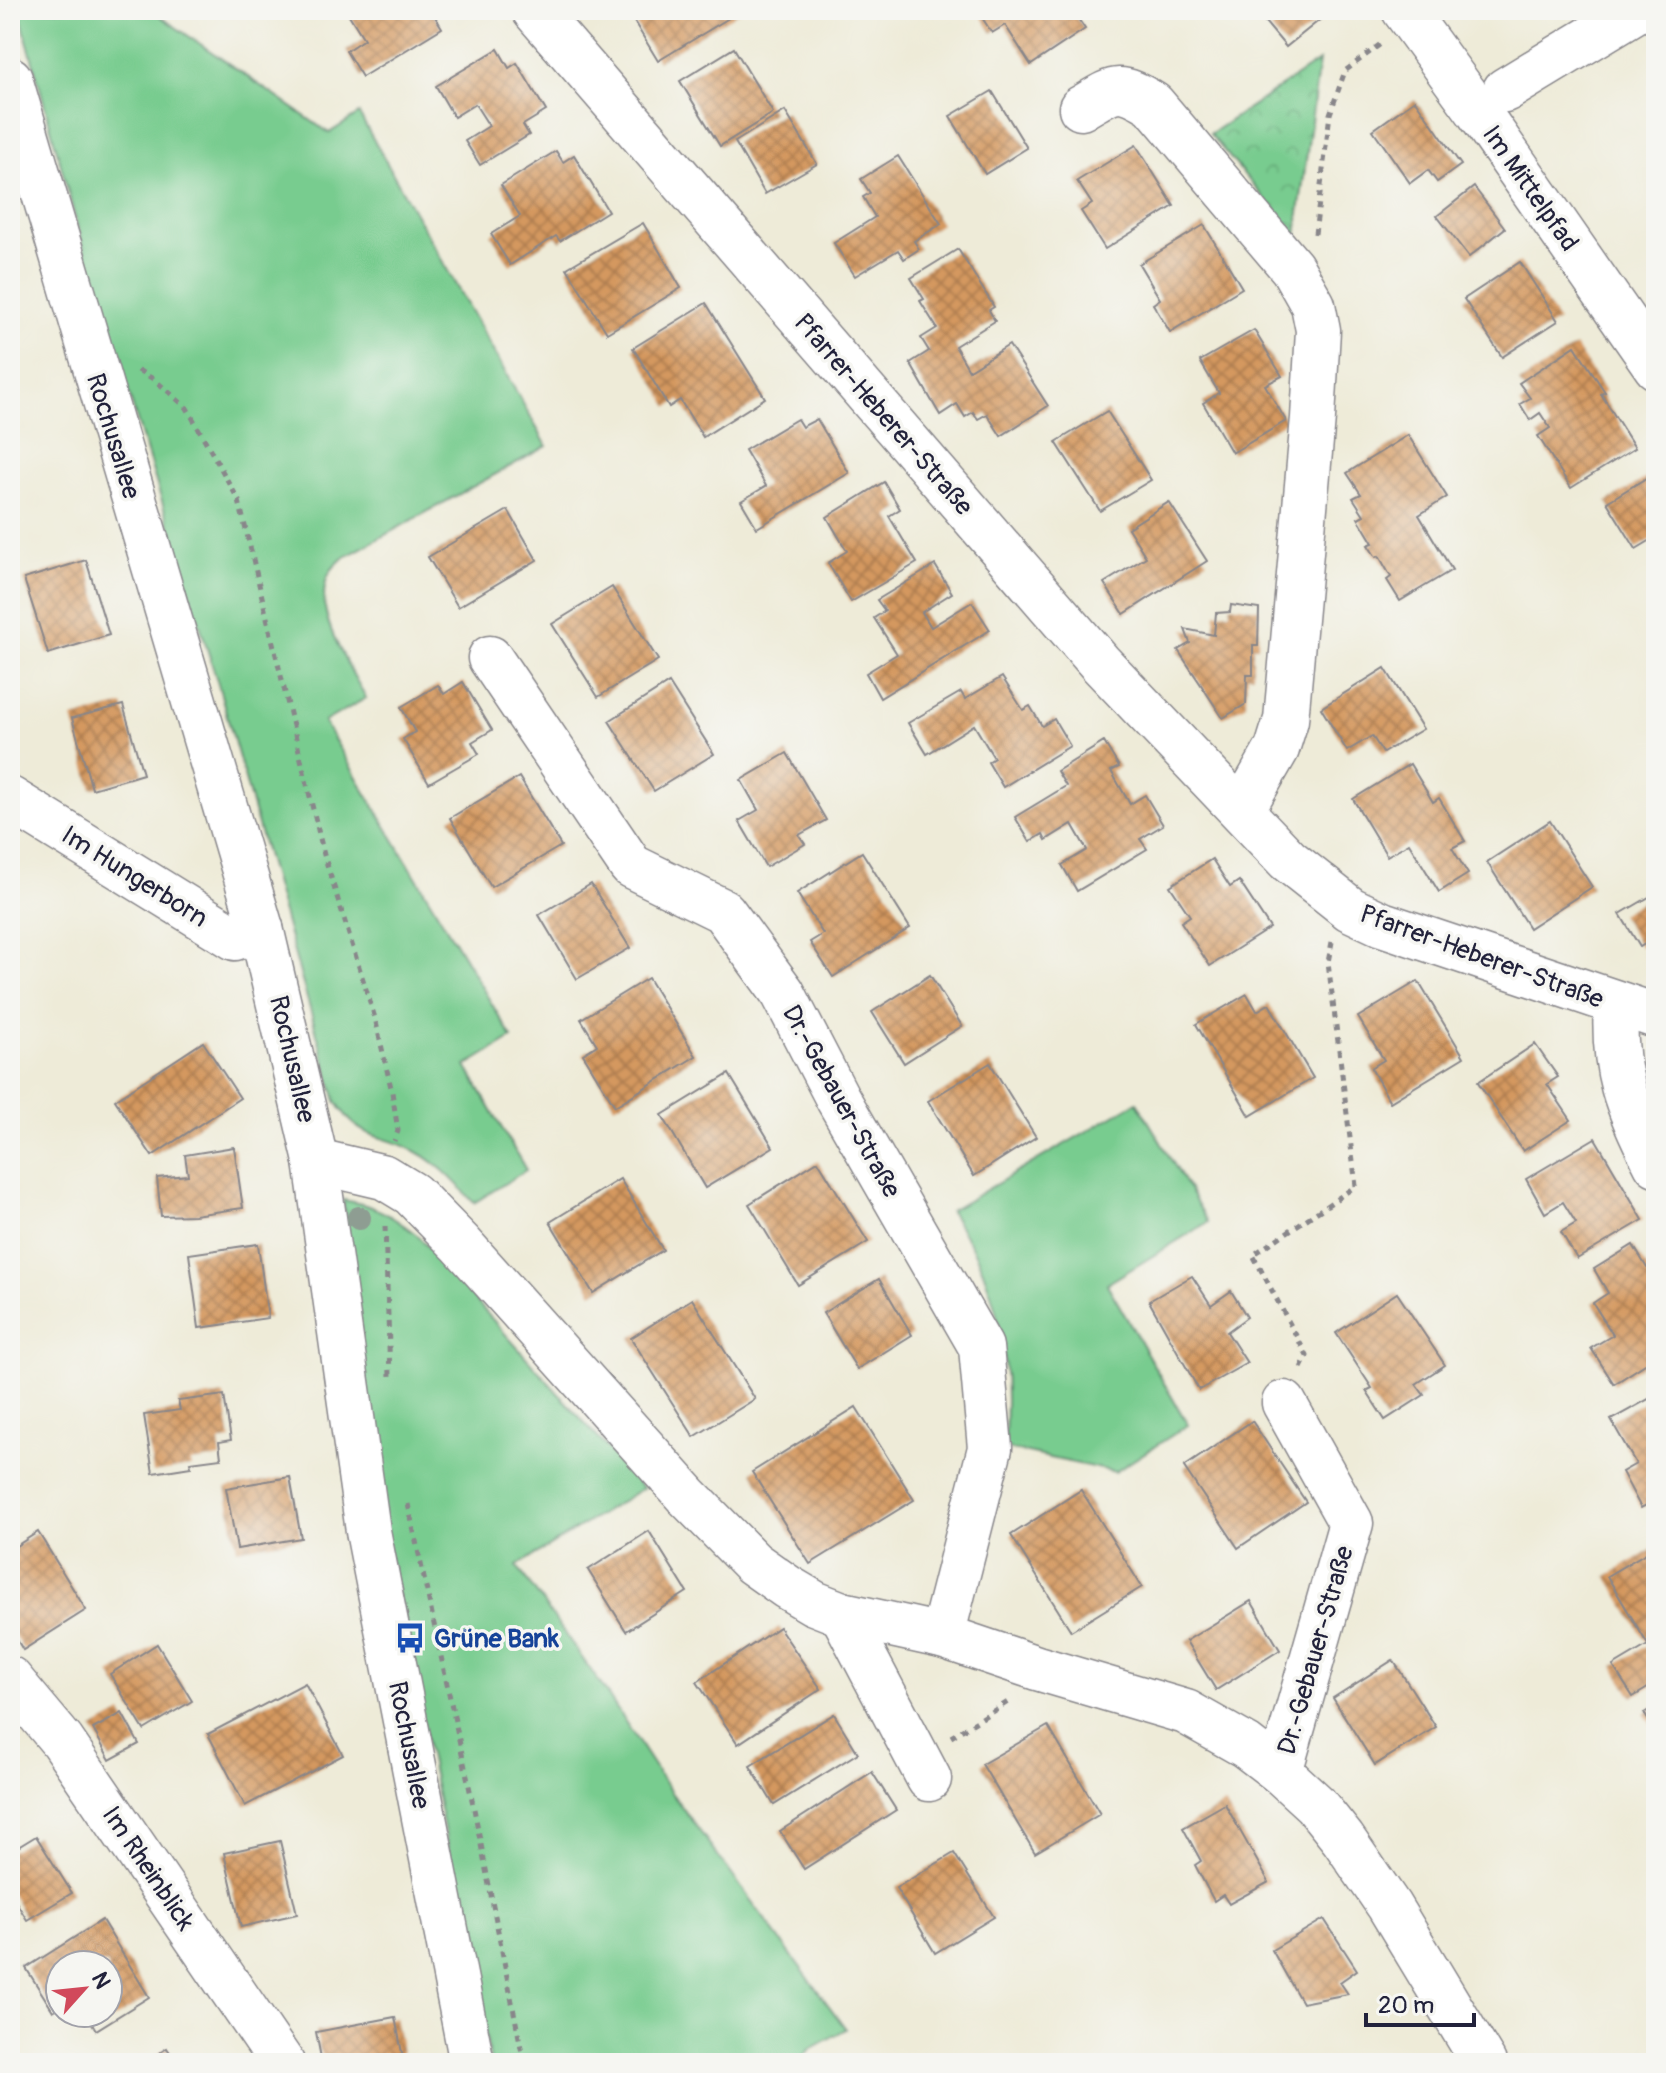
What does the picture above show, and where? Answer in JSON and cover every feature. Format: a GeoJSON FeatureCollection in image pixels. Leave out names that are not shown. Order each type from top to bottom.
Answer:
{"type":"FeatureCollection","features":[{"type":"Feature","properties":{"kind":"street","name":"Pfarrer-Heberer-Straße"},"geometry":{"type":"LineString","coordinates":[[534,10],[1100,663],[1288,860],[1341,902],[1382,924],[1636,1010],[1614,1039],[1621,1085],[1632,1118],[1656,1164]]}},
{"type":"Feature","properties":{"kind":"street","name":"Im Mittelpfad"},"geometry":{"type":"LineString","coordinates":[[1404,10],[1656,367]]}},
{"type":"Feature","properties":{"kind":"street"},"geometry":{"type":"LineString","coordinates":[[1505,90],[1637,10]]}},
{"type":"Feature","properties":{"kind":"street","name":"Rochusallee"},"geometry":{"type":"LineString","coordinates":[[10,79],[261,928],[316,1161],[368,1531],[472,2063]]}},
{"type":"Feature","properties":{"kind":"street"},"geometry":{"type":"LineString","coordinates":[[1081,108],[1110,91],[1130,90],[1153,104],[1292,268],[1313,305],[1318,330],[1313,418],[1286,720],[1277,749],[1242,810]]}},
{"type":"Feature","properties":{"kind":"street","name":"Dr.-Gebauer-Straße"},"geometry":{"type":"LineString","coordinates":[[490,658],[631,866],[723,911],[783,993],[838,1099],[981,1347],[990,1448],[942,1636]]}},
{"type":"Feature","properties":{"kind":"street","name":"Im Hungerborn"},"geometry":{"type":"LineString","coordinates":[[10,799],[235,938],[261,928]]}},
{"type":"Feature","properties":{"kind":"street","name":"Dr.-Gebauer-Straße"},"geometry":{"type":"LineString","coordinates":[[316,1161],[384,1177],[412,1194],[461,1244],[687,1496],[753,1563],[787,1587],[814,1603],[842,1614],[942,1636],[1186,1712],[1246,1746],[1280,1772],[1315,1804],[1343,1839],[1389,1906],[1484,2063]]}},
{"type":"Feature","properties":{"kind":"street","name":"Dr.-Gebauer-Straße"},"geometry":{"type":"LineString","coordinates":[[1280,1772],[1351,1523],[1284,1403]]}},
{"type":"Feature","properties":{"kind":"street"},"geometry":{"type":"LineString","coordinates":[[842,1614],[923,1768]]}},
{"type":"Feature","properties":{"kind":"street","name":"Im Rheinblick"},"geometry":{"type":"LineString","coordinates":[[10,1679],[62,1741],[282,2063]]}},
{"type":"Feature","properties":{"kind":"path"},"geometry":{"type":"LineString","coordinates":[[1292,268],[1307,255],[1315,236],[1330,114],[1345,71],[1353,62]]}},
{"type":"Feature","properties":{"kind":"path"},"geometry":{"type":"LineString","coordinates":[[1284,1403],[1307,1356],[1253,1255],[1356,1186],[1328,962],[1341,902]]}},
{"type":"Feature","properties":{"kind":"path"},"geometry":{"type":"LineString","coordinates":[[923,1768],[1056,1673]]}},
{"type":"Feature","properties":{"kind":"green space"},"geometry":{"type":"Polygon","coordinates":[[[19,10],[151,10],[329,133],[359,114],[547,446],[343,558],[330,572],[325,587],[324,603],[334,636],[366,698],[324,722],[512,1038],[466,1066],[526,1170],[474,1203],[435,1164],[407,1147],[359,1128],[336,1101],[218,684],[77,225],[19,10]]]}},
{"type":"Feature","properties":{"kind":"green space"},"geometry":{"type":"Polygon","coordinates":[[[1319,61],[1296,236],[1210,134],[1319,61]]]}},
{"type":"Feature","properties":{"kind":"green space"},"geometry":{"type":"Polygon","coordinates":[[[1137,1102],[1208,1222],[1107,1284],[1188,1425],[1115,1472],[1004,1448],[1006,1380],[997,1314],[980,1263],[950,1211],[1137,1102]]]}},
{"type":"Feature","properties":{"kind":"green space"},"geometry":{"type":"Polygon","coordinates":[[[343,1200],[383,1212],[417,1235],[643,1488],[517,1566],[602,1686],[670,1791],[846,2029],[810,2049],[797,2063],[491,2063],[382,1521],[343,1200]]]}},
{"type":"Feature","properties":{"kind":"building"},"geometry":{"type":"Polygon","coordinates":[[[346,10],[431,10],[442,28],[362,77],[346,51],[364,39],[346,10]]]}},
{"type":"Feature","properties":{"kind":"building"},"geometry":{"type":"Polygon","coordinates":[[[627,10],[742,10],[658,61],[627,10]]]}},
{"type":"Feature","properties":{"kind":"building"},"geometry":{"type":"Polygon","coordinates":[[[977,10],[1072,10],[1085,29],[1031,65],[1005,25],[992,33],[977,10]]]}},
{"type":"Feature","properties":{"kind":"building"},"geometry":{"type":"Polygon","coordinates":[[[1255,10],[1332,10],[1286,47],[1255,10]]]}},
{"type":"Feature","properties":{"kind":"building"},"geometry":{"type":"Polygon","coordinates":[[[734,48],[773,113],[720,146],[680,81],[734,48]]]}},
{"type":"Feature","properties":{"kind":"building"},"geometry":{"type":"Polygon","coordinates":[[[498,49],[509,68],[517,63],[546,111],[523,125],[529,135],[480,165],[465,141],[489,126],[475,104],[454,117],[436,86],[498,49]]]}},
{"type":"Feature","properties":{"kind":"building"},"geometry":{"type":"Polygon","coordinates":[[[992,91],[1027,148],[985,174],[950,116],[992,91]]]}},
{"type":"Feature","properties":{"kind":"building"},"geometry":{"type":"Polygon","coordinates":[[[1415,100],[1461,165],[1437,182],[1428,170],[1410,183],[1373,130],[1415,100]]]}},
{"type":"Feature","properties":{"kind":"building"},"geometry":{"type":"Polygon","coordinates":[[[785,111],[817,164],[765,194],[735,142],[785,111]]]}},
{"type":"Feature","properties":{"kind":"building"},"geometry":{"type":"Polygon","coordinates":[[[1136,145],[1174,206],[1105,249],[1081,211],[1092,204],[1077,181],[1136,145]]]}},
{"type":"Feature","properties":{"kind":"building"},"geometry":{"type":"Polygon","coordinates":[[[556,151],[563,162],[574,155],[608,211],[560,241],[556,236],[510,265],[491,234],[520,216],[501,185],[556,151]]]}},
{"type":"Feature","properties":{"kind":"building"},"geometry":{"type":"Polygon","coordinates":[[[898,156],[941,224],[914,241],[919,249],[904,259],[898,250],[855,276],[834,243],[875,217],[863,197],[870,193],[861,179],[898,156]]]}},
{"type":"Feature","properties":{"kind":"building"},"geometry":{"type":"Polygon","coordinates":[[[1474,187],[1505,228],[1469,257],[1437,216],[1474,187]]]}},
{"type":"Feature","properties":{"kind":"building"},"geometry":{"type":"Polygon","coordinates":[[[643,223],[681,288],[607,333],[567,268],[643,223]]]}},
{"type":"Feature","properties":{"kind":"building"},"geometry":{"type":"Polygon","coordinates":[[[1204,225],[1242,288],[1170,332],[1153,304],[1160,299],[1139,264],[1204,225]]]}},
{"type":"Feature","properties":{"kind":"building"},"geometry":{"type":"Polygon","coordinates":[[[958,249],[994,307],[989,310],[995,321],[955,346],[969,370],[1009,345],[1048,406],[1001,436],[987,414],[978,419],[973,412],[965,417],[957,404],[940,415],[910,363],[929,351],[921,338],[937,328],[920,301],[924,299],[911,278],[958,249]]]}},
{"type":"Feature","properties":{"kind":"building"},"geometry":{"type":"Polygon","coordinates":[[[1520,262],[1558,321],[1502,357],[1464,299],[1520,262]]]}},
{"type":"Feature","properties":{"kind":"building"},"geometry":{"type":"Polygon","coordinates":[[[706,303],[765,398],[703,437],[680,400],[669,407],[633,348],[706,303]]]}},
{"type":"Feature","properties":{"kind":"building"},"geometry":{"type":"Polygon","coordinates":[[[1254,330],[1282,376],[1265,385],[1286,421],[1232,453],[1203,403],[1219,393],[1200,361],[1254,330]]]}},
{"type":"Feature","properties":{"kind":"building"},"geometry":{"type":"Polygon","coordinates":[[[1575,346],[1605,392],[1601,394],[1635,448],[1571,488],[1538,436],[1550,428],[1540,413],[1530,420],[1520,404],[1530,398],[1519,383],[1575,346]]]}},
{"type":"Feature","properties":{"kind":"building"},"geometry":{"type":"Polygon","coordinates":[[[1107,411],[1151,480],[1100,511],[1056,442],[1107,411]]]}},
{"type":"Feature","properties":{"kind":"building"},"geometry":{"type":"Polygon","coordinates":[[[797,419],[802,427],[817,419],[849,473],[757,528],[741,501],[766,486],[745,450],[797,419]]]}},
{"type":"Feature","properties":{"kind":"building"},"geometry":{"type":"Polygon","coordinates":[[[1408,435],[1447,497],[1419,515],[1452,570],[1400,601],[1387,580],[1391,577],[1379,556],[1376,557],[1368,545],[1373,543],[1358,518],[1364,515],[1353,498],[1361,494],[1347,473],[1408,435]]]}},
{"type":"Feature","properties":{"kind":"building"},"geometry":{"type":"Polygon","coordinates":[[[1656,472],[1656,537],[1636,549],[1607,502],[1656,472]]]}},
{"type":"Feature","properties":{"kind":"building"},"geometry":{"type":"Polygon","coordinates":[[[884,482],[900,509],[889,516],[917,563],[851,602],[828,563],[847,551],[827,517],[884,482]]]}},
{"type":"Feature","properties":{"kind":"building"},"geometry":{"type":"Polygon","coordinates":[[[1169,502],[1207,561],[1124,614],[1104,583],[1146,557],[1128,528],[1169,502]]]}},
{"type":"Feature","properties":{"kind":"building"},"geometry":{"type":"Polygon","coordinates":[[[508,510],[537,560],[458,607],[428,557],[508,510]]]}},
{"type":"Feature","properties":{"kind":"building"},"geometry":{"type":"Polygon","coordinates":[[[86,560],[109,635],[48,654],[24,579],[86,560]]]}},
{"type":"Feature","properties":{"kind":"building"},"geometry":{"type":"Polygon","coordinates":[[[935,565],[952,593],[922,612],[931,627],[972,602],[990,630],[880,698],[866,673],[897,654],[874,618],[885,611],[877,600],[935,565]]]}},
{"type":"Feature","properties":{"kind":"building"},"geometry":{"type":"Polygon","coordinates":[[[612,587],[658,660],[598,697],[552,624],[612,587]]]}},
{"type":"Feature","properties":{"kind":"building"},"geometry":{"type":"Polygon","coordinates":[[[1231,605],[1259,609],[1258,646],[1253,646],[1253,675],[1247,675],[1246,704],[1223,718],[1178,650],[1190,643],[1185,629],[1214,635],[1216,613],[1230,612],[1231,605]]]}},
{"type":"Feature","properties":{"kind":"building"},"geometry":{"type":"Polygon","coordinates":[[[1385,668],[1423,729],[1383,753],[1372,736],[1347,751],[1321,708],[1385,668]]]}},
{"type":"Feature","properties":{"kind":"building"},"geometry":{"type":"Polygon","coordinates":[[[1002,677],[1023,710],[1030,706],[1042,726],[1054,719],[1070,746],[1003,787],[988,762],[994,758],[974,725],[927,754],[908,723],[961,692],[965,699],[1002,677]]]}},
{"type":"Feature","properties":{"kind":"building"},"geometry":{"type":"Polygon","coordinates":[[[463,682],[492,730],[472,742],[479,754],[429,783],[403,739],[415,732],[401,707],[438,685],[444,694],[463,682]]]}},
{"type":"Feature","properties":{"kind":"building"},"geometry":{"type":"Polygon","coordinates":[[[669,683],[714,754],[654,791],[609,721],[669,683]]]}},
{"type":"Feature","properties":{"kind":"building"},"geometry":{"type":"Polygon","coordinates":[[[123,705],[143,774],[92,789],[72,718],[123,705]]]}},
{"type":"Feature","properties":{"kind":"building"},"geometry":{"type":"Polygon","coordinates":[[[1104,742],[1119,767],[1111,771],[1130,804],[1145,795],[1163,825],[1140,839],[1147,849],[1077,891],[1062,865],[1087,850],[1072,824],[1046,840],[1043,834],[1030,842],[1015,817],[1066,786],[1057,771],[1104,742]]]}},
{"type":"Feature","properties":{"kind":"building"},"geometry":{"type":"Polygon","coordinates":[[[787,753],[826,820],[799,835],[805,844],[766,867],[739,821],[758,810],[741,780],[787,753]]]}},
{"type":"Feature","properties":{"kind":"building"},"geometry":{"type":"Polygon","coordinates":[[[1410,764],[1433,802],[1439,798],[1465,841],[1452,848],[1468,874],[1439,892],[1409,843],[1387,856],[1353,799],[1410,764]]]}},
{"type":"Feature","properties":{"kind":"building"},"geometry":{"type":"Polygon","coordinates":[[[519,777],[561,846],[491,887],[450,818],[519,777]]]}},
{"type":"Feature","properties":{"kind":"building"},"geometry":{"type":"Polygon","coordinates":[[[1550,821],[1592,887],[1529,928],[1487,862],[1550,821]]]}},
{"type":"Feature","properties":{"kind":"building"},"geometry":{"type":"Polygon","coordinates":[[[862,852],[910,928],[833,977],[810,942],[823,934],[797,893],[862,852]]]}},
{"type":"Feature","properties":{"kind":"building"},"geometry":{"type":"Polygon","coordinates":[[[1212,859],[1230,887],[1239,881],[1270,928],[1210,966],[1181,922],[1190,916],[1170,886],[1212,859]]]}},
{"type":"Feature","properties":{"kind":"building"},"geometry":{"type":"Polygon","coordinates":[[[591,884],[630,948],[577,979],[539,915],[591,884]]]}},
{"type":"Feature","properties":{"kind":"building"},"geometry":{"type":"Polygon","coordinates":[[[1656,893],[1656,955],[1648,942],[1640,947],[1620,914],[1656,893]]]}},
{"type":"Feature","properties":{"kind":"building"},"geometry":{"type":"Polygon","coordinates":[[[930,975],[962,1026],[904,1063],[872,1012],[930,975]]]}},
{"type":"Feature","properties":{"kind":"building"},"geometry":{"type":"Polygon","coordinates":[[[648,978],[696,1056],[615,1106],[583,1054],[597,1045],[581,1019],[648,978]]]}},
{"type":"Feature","properties":{"kind":"building"},"geometry":{"type":"Polygon","coordinates":[[[1418,981],[1464,1057],[1390,1102],[1371,1068],[1384,1060],[1358,1017],[1418,981]]]}},
{"type":"Feature","properties":{"kind":"building"},"geometry":{"type":"Polygon","coordinates":[[[1247,994],[1257,1011],[1269,1004],[1313,1078],[1250,1116],[1196,1024],[1247,994]]]}},
{"type":"Feature","properties":{"kind":"building"},"geometry":{"type":"Polygon","coordinates":[[[203,1042],[240,1098],[152,1156],[115,1100],[203,1042]]]}},
{"type":"Feature","properties":{"kind":"building"},"geometry":{"type":"Polygon","coordinates":[[[1535,1044],[1558,1077],[1547,1084],[1571,1120],[1523,1151],[1478,1082],[1535,1044]]]}},
{"type":"Feature","properties":{"kind":"building"},"geometry":{"type":"Polygon","coordinates":[[[990,1063],[1036,1137],[974,1176],[928,1101],[990,1063]]]}},
{"type":"Feature","properties":{"kind":"building"},"geometry":{"type":"Polygon","coordinates":[[[729,1074],[773,1147],[705,1188],[662,1115],[729,1074]]]}},
{"type":"Feature","properties":{"kind":"building"},"geometry":{"type":"Polygon","coordinates":[[[1595,1138],[1643,1220],[1577,1259],[1561,1232],[1576,1223],[1563,1202],[1545,1213],[1526,1179],[1595,1138]]]}},
{"type":"Feature","properties":{"kind":"building"},"geometry":{"type":"Polygon","coordinates":[[[234,1147],[243,1208],[161,1216],[157,1178],[188,1175],[185,1155],[234,1147]]]}},
{"type":"Feature","properties":{"kind":"building"},"geometry":{"type":"Polygon","coordinates":[[[818,1161],[868,1242],[798,1285],[749,1204],[818,1161]]]}},
{"type":"Feature","properties":{"kind":"building"},"geometry":{"type":"Polygon","coordinates":[[[620,1179],[663,1250],[593,1293],[550,1222],[620,1179]]]}},
{"type":"Feature","properties":{"kind":"building"},"geometry":{"type":"Polygon","coordinates":[[[258,1244],[268,1318],[199,1328],[189,1254],[258,1244]]]}},
{"type":"Feature","properties":{"kind":"building"},"geometry":{"type":"Polygon","coordinates":[[[1633,1245],[1647,1268],[1654,1264],[1656,1267],[1656,1357],[1614,1384],[1591,1348],[1613,1335],[1593,1303],[1608,1293],[1594,1269],[1633,1245]]]}},
{"type":"Feature","properties":{"kind":"building"},"geometry":{"type":"Polygon","coordinates":[[[1192,1276],[1211,1305],[1231,1291],[1247,1317],[1227,1332],[1247,1363],[1199,1390],[1149,1301],[1192,1276]]]}},
{"type":"Feature","properties":{"kind":"building"},"geometry":{"type":"Polygon","coordinates":[[[879,1279],[912,1335],[857,1369],[823,1313],[879,1279]]]}},
{"type":"Feature","properties":{"kind":"building"},"geometry":{"type":"Polygon","coordinates":[[[1397,1293],[1445,1365],[1416,1384],[1424,1395],[1385,1420],[1366,1391],[1372,1388],[1336,1333],[1397,1293]]]}},
{"type":"Feature","properties":{"kind":"building"},"geometry":{"type":"Polygon","coordinates":[[[692,1299],[755,1399],[694,1437],[631,1338],[692,1299]]]}},
{"type":"Feature","properties":{"kind":"building"},"geometry":{"type":"Polygon","coordinates":[[[224,1395],[231,1440],[219,1442],[221,1458],[190,1462],[191,1467],[153,1473],[144,1415],[180,1410],[178,1401],[224,1395]]]}},
{"type":"Feature","properties":{"kind":"building"},"geometry":{"type":"Polygon","coordinates":[[[1656,1395],[1656,1500],[1641,1508],[1622,1472],[1636,1464],[1611,1420],[1656,1395]]]}},
{"type":"Feature","properties":{"kind":"building"},"geometry":{"type":"Polygon","coordinates":[[[856,1407],[914,1500],[810,1564],[752,1472],[856,1407]]]}},
{"type":"Feature","properties":{"kind":"building"},"geometry":{"type":"Polygon","coordinates":[[[1252,1421],[1306,1502],[1238,1548],[1184,1467],[1252,1421]]]}},
{"type":"Feature","properties":{"kind":"building"},"geometry":{"type":"Polygon","coordinates":[[[290,1477],[301,1538],[237,1549],[226,1488],[290,1477]]]}},
{"type":"Feature","properties":{"kind":"building"},"geometry":{"type":"Polygon","coordinates":[[[1081,1490],[1142,1587],[1071,1631],[1011,1535],[1081,1490]]]}},
{"type":"Feature","properties":{"kind":"building"},"geometry":{"type":"Polygon","coordinates":[[[649,1531],[687,1592],[626,1631],[588,1570],[649,1531]]]}},
{"type":"Feature","properties":{"kind":"building"},"geometry":{"type":"Polygon","coordinates":[[[38,1532],[86,1610],[23,1650],[10,1628],[10,1550],[38,1532]]]}},
{"type":"Feature","properties":{"kind":"building"},"geometry":{"type":"Polygon","coordinates":[[[1656,1547],[1656,1683],[1633,1697],[1613,1666],[1648,1645],[1607,1576],[1656,1547]]]}},
{"type":"Feature","properties":{"kind":"building"},"geometry":{"type":"Polygon","coordinates":[[[1251,1601],[1280,1650],[1216,1690],[1186,1641],[1251,1601]]]}},
{"type":"Feature","properties":{"kind":"building"},"geometry":{"type":"Polygon","coordinates":[[[779,1627],[821,1689],[738,1744],[697,1682],[779,1627]]]}},
{"type":"Feature","properties":{"kind":"building"},"geometry":{"type":"Polygon","coordinates":[[[157,1644],[192,1701],[144,1730],[110,1674],[157,1644]]]}},
{"type":"Feature","properties":{"kind":"building"},"geometry":{"type":"Polygon","coordinates":[[[1393,1660],[1436,1727],[1375,1765],[1333,1698],[1393,1660]]]}},
{"type":"Feature","properties":{"kind":"building"},"geometry":{"type":"Polygon","coordinates":[[[305,1683],[343,1755],[245,1806],[208,1734],[305,1683]]]}},
{"type":"Feature","properties":{"kind":"building"},"geometry":{"type":"Polygon","coordinates":[[[1656,1706],[1656,1733],[1644,1713],[1656,1706]]]}},
{"type":"Feature","properties":{"kind":"building"},"geometry":{"type":"Polygon","coordinates":[[[122,1713],[139,1744],[110,1760],[93,1729],[122,1713]]]}},
{"type":"Feature","properties":{"kind":"building"},"geometry":{"type":"Polygon","coordinates":[[[834,1714],[858,1753],[774,1805],[750,1766],[834,1714]]]}},
{"type":"Feature","properties":{"kind":"building"},"geometry":{"type":"Polygon","coordinates":[[[1048,1726],[1100,1814],[1035,1853],[982,1764],[1048,1726]]]}},
{"type":"Feature","properties":{"kind":"building"},"geometry":{"type":"Polygon","coordinates":[[[872,1772],[896,1810],[804,1869],[780,1831],[872,1772]]]}},
{"type":"Feature","properties":{"kind":"building"},"geometry":{"type":"Polygon","coordinates":[[[1225,1804],[1269,1882],[1229,1904],[1223,1895],[1214,1901],[1195,1865],[1201,1861],[1183,1828],[1225,1804]]]}},
{"type":"Feature","properties":{"kind":"building"},"geometry":{"type":"Polygon","coordinates":[[[36,1836],[72,1893],[27,1920],[10,1892],[10,1852],[36,1836]]]}},
{"type":"Feature","properties":{"kind":"building"},"geometry":{"type":"Polygon","coordinates":[[[280,1841],[297,1914],[241,1927],[224,1853],[280,1841]]]}},
{"type":"Feature","properties":{"kind":"building"},"geometry":{"type":"Polygon","coordinates":[[[954,1853],[994,1917],[935,1953],[896,1888],[954,1853]]]}},
{"type":"Feature","properties":{"kind":"building"},"geometry":{"type":"Polygon","coordinates":[[[1324,1919],[1357,1970],[1340,1982],[1348,1994],[1302,2003],[1272,1950],[1324,1919]]]}},
{"type":"Feature","properties":{"kind":"building"},"geometry":{"type":"Polygon","coordinates":[[[102,1920],[120,1949],[56,1949],[102,1920]]]}},
{"type":"Feature","properties":{"kind":"building"},"geometry":{"type":"Polygon","coordinates":[[[124,1956],[149,1997],[124,2013],[124,1956]]]}},
{"type":"Feature","properties":{"kind":"building"},"geometry":{"type":"Polygon","coordinates":[[[44,1957],[44,1997],[26,1968],[44,1957]]]}},
{"type":"Feature","properties":{"kind":"building"},"geometry":{"type":"Polygon","coordinates":[[[395,2017],[404,2063],[322,2063],[316,2032],[395,2017]]]}},
{"type":"Feature","properties":{"kind":"building"},"geometry":{"type":"Polygon","coordinates":[[[167,2048],[177,2063],[145,2063],[167,2048]]]}},
{"type":"Feature","properties":{"kind":"place","name":"Grüne Bank"},"geometry":{"type":"Point","coordinates":[410,1638]}}]}
